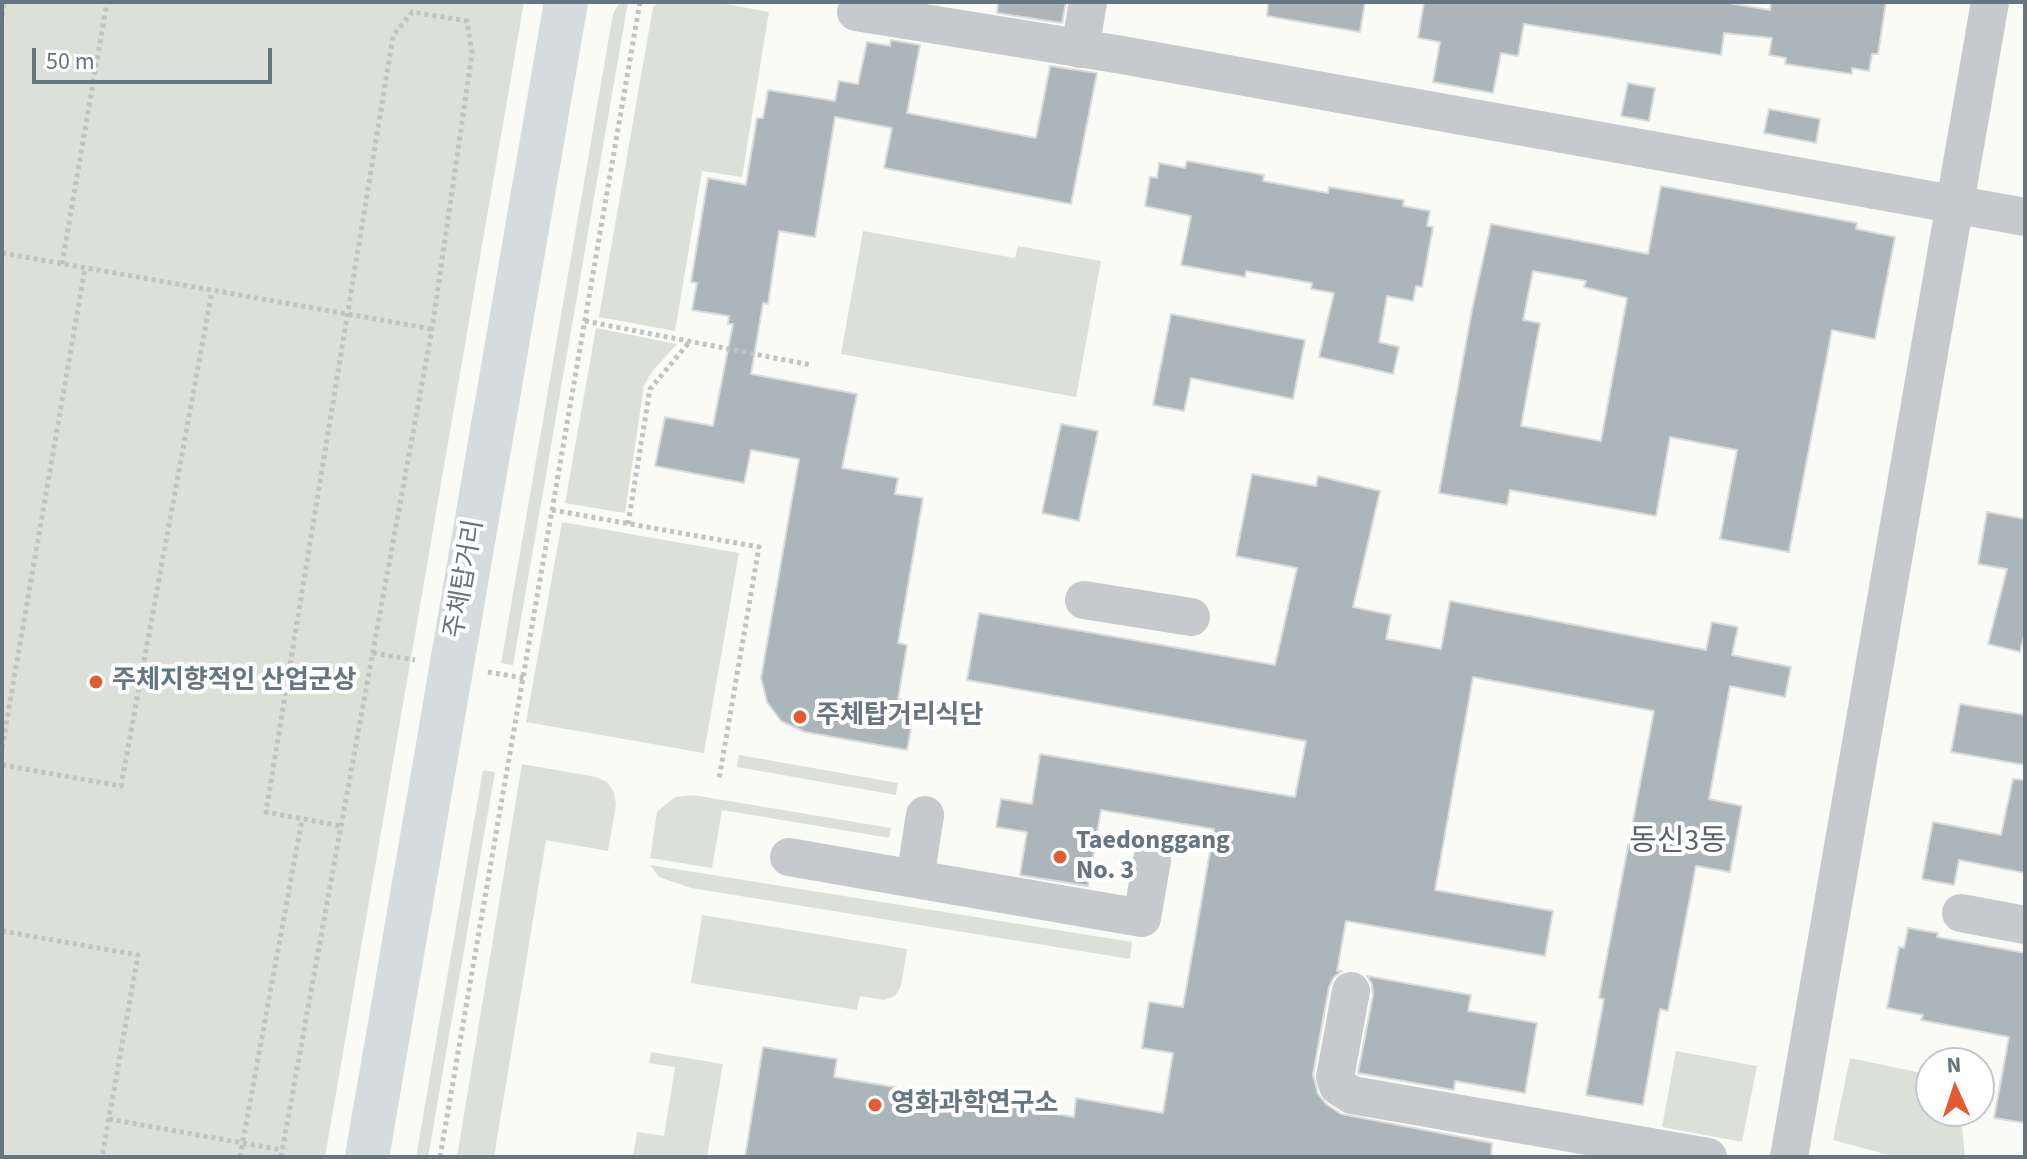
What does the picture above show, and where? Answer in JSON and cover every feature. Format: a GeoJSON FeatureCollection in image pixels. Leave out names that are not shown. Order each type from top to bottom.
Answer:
{"type":"FeatureCollection","features":[{"type":"Feature","properties":{"kind":"main road","name":"주체탑거리"},"geometry":{"type":"LineString","coordinates":[[367,1157],[566,2]]}},
{"type":"Feature","properties":{"kind":"street"},"geometry":{"type":"LineString","coordinates":[[1080,49],[1088,2]]}},
{"type":"Feature","properties":{"kind":"street"},"geometry":{"type":"LineString","coordinates":[[1795,1156],[1953,205],[1990,2]]}},
{"type":"Feature","properties":{"kind":"street"},"geometry":{"type":"LineString","coordinates":[[856,12],[2025,217]]}},
{"type":"Feature","properties":{"kind":"street"},"geometry":{"type":"LineString","coordinates":[[1084,600],[1191,617]]}},
{"type":"Feature","properties":{"kind":"street"},"geometry":{"type":"LineString","coordinates":[[915,879],[925,815]]}},
{"type":"Feature","properties":{"kind":"street"},"geometry":{"type":"LineString","coordinates":[[789,857],[1142,918],[1152,860]]}},
{"type":"Feature","properties":{"kind":"street"},"geometry":{"type":"LineString","coordinates":[[1961,913],[2025,925]]}},
{"type":"Feature","properties":{"kind":"street"},"geometry":{"type":"LineString","coordinates":[[1351,991],[1335,1077],[1338,1086],[1352,1095],[1708,1157]]}},
{"type":"Feature","properties":{"kind":"path"},"geometry":{"type":"LineString","coordinates":[[2,16],[4,2]]}},
{"type":"Feature","properties":{"kind":"path"},"geometry":{"type":"LineString","coordinates":[[62,264],[107,2]]}},
{"type":"Feature","properties":{"kind":"path"},"geometry":{"type":"LineString","coordinates":[[440,1157],[640,2]]}},
{"type":"Feature","properties":{"kind":"path"},"geometry":{"type":"LineString","coordinates":[[109,1119],[243,1143],[281,1153],[341,826],[432,329],[472,53],[467,21],[412,12],[393,36],[266,812],[341,826]]}},
{"type":"Feature","properties":{"kind":"path"},"geometry":{"type":"LineString","coordinates":[[2,253],[432,329]]}},
{"type":"Feature","properties":{"kind":"path"},"geometry":{"type":"LineString","coordinates":[[2,748],[85,268]]}},
{"type":"Feature","properties":{"kind":"path"},"geometry":{"type":"LineString","coordinates":[[2,765],[121,786],[212,291]]}},
{"type":"Feature","properties":{"kind":"path"},"geometry":{"type":"LineString","coordinates":[[585,321],[811,365]]}},
{"type":"Feature","properties":{"kind":"path"},"geometry":{"type":"LineString","coordinates":[[628,524],[650,389],[691,340]]}},
{"type":"Feature","properties":{"kind":"path"},"geometry":{"type":"LineString","coordinates":[[552,510],[759,547],[719,779]]}},
{"type":"Feature","properties":{"kind":"path"},"geometry":{"type":"LineString","coordinates":[[240,1157],[302,819]]}},
{"type":"Feature","properties":{"kind":"path"},"geometry":{"type":"LineString","coordinates":[[2,931],[138,955],[102,1157]]}},
{"type":"Feature","properties":{"kind":"shaded area"},"geometry":{"type":"Polygon","coordinates":[[[2,2],[524,2],[325,1157],[2,1157],[2,2]]]}},
{"type":"Feature","properties":{"kind":"shaded area"},"geometry":{"type":"Polygon","coordinates":[[[628,2],[513,665],[501,663],[613,14],[619,3],[628,2]]]}},
{"type":"Feature","properties":{"kind":"shaded area"},"geometry":{"type":"Polygon","coordinates":[[[658,2],[715,2],[769,12],[742,177],[702,171],[675,331],[599,317],[653,7],[658,2]]]}},
{"type":"Feature","properties":{"kind":"shaded area"},"geometry":{"type":"Polygon","coordinates":[[[863,231],[1015,258],[1018,246],[1101,261],[1076,397],[841,354],[863,231]]]}},
{"type":"Feature","properties":{"kind":"shaded area"},"geometry":{"type":"Polygon","coordinates":[[[596,328],[677,344],[644,385],[625,513],[565,503],[596,328]]]}},
{"type":"Feature","properties":{"kind":"shaded area"},"geometry":{"type":"Polygon","coordinates":[[[562,522],[739,553],[704,753],[526,722],[562,522]]]}},
{"type":"Feature","properties":{"kind":"shaded area"},"geometry":{"type":"Polygon","coordinates":[[[739,755],[898,783],[896,795],[737,767],[739,755]]]}},
{"type":"Feature","properties":{"kind":"shaded area"},"geometry":{"type":"Polygon","coordinates":[[[522,764],[596,777],[607,782],[614,792],[616,805],[608,851],[546,840],[494,1157],[457,1157],[522,764]]]}},
{"type":"Feature","properties":{"kind":"shaded area"},"geometry":{"type":"Polygon","coordinates":[[[483,770],[495,772],[428,1157],[416,1157],[483,770]]]}},
{"type":"Feature","properties":{"kind":"shaded area"},"geometry":{"type":"Polygon","coordinates":[[[693,795],[891,828],[889,838],[722,810],[712,868],[650,858],[657,812],[675,797],[693,795]]]}},
{"type":"Feature","properties":{"kind":"shaded area"},"geometry":{"type":"Polygon","coordinates":[[[650,865],[1132,942],[1130,959],[691,888],[659,877],[650,865]]]}},
{"type":"Feature","properties":{"kind":"shaded area"},"geometry":{"type":"Polygon","coordinates":[[[702,915],[907,949],[901,986],[895,996],[884,1000],[860,996],[857,1010],[691,983],[702,915]]]}},
{"type":"Feature","properties":{"kind":"shaded area"},"geometry":{"type":"Polygon","coordinates":[[[1676,1051],[1757,1066],[1742,1142],[1662,1127],[1676,1051]]]}},
{"type":"Feature","properties":{"kind":"shaded area"},"geometry":{"type":"Polygon","coordinates":[[[651,1052],[723,1064],[707,1157],[633,1157],[637,1132],[664,1136],[675,1067],[649,1063],[651,1052]]]}},
{"type":"Feature","properties":{"kind":"shaded area"},"geometry":{"type":"Polygon","coordinates":[[[1850,1058],[1915,1072],[1915,1127],[1962,1127],[1965,1157],[1896,1157],[1833,1140],[1850,1058]]]}},
{"type":"Feature","properties":{"kind":"building"},"geometry":{"type":"Polygon","coordinates":[[[998,2],[1066,2],[1062,23],[997,13],[998,2]]]}},
{"type":"Feature","properties":{"kind":"building"},"geometry":{"type":"Polygon","coordinates":[[[1268,2],[1365,2],[1360,32],[1267,16],[1268,2]]]}},
{"type":"Feature","properties":{"kind":"building"},"geometry":{"type":"Polygon","coordinates":[[[1424,2],[1722,2],[1770,10],[1771,2],[1886,2],[1878,54],[1872,54],[1869,71],[1852,68],[1852,74],[1785,64],[1786,58],[1769,55],[1772,38],[1724,33],[1721,55],[1524,24],[1518,56],[1501,53],[1493,93],[1433,82],[1440,42],[1418,38],[1424,2]]]}},
{"type":"Feature","properties":{"kind":"building"},"geometry":{"type":"Polygon","coordinates":[[[891,40],[920,45],[907,113],[1036,138],[1050,66],[1097,73],[1071,204],[884,168],[892,128],[835,117],[815,237],[779,231],[768,304],[763,303],[751,374],[857,394],[842,468],[898,478],[895,494],[923,498],[898,643],[907,645],[898,699],[916,702],[907,750],[805,732],[781,721],[767,702],[761,678],[799,459],[751,450],[744,483],[655,466],[665,417],[713,426],[733,324],[728,324],[729,316],[692,310],[697,283],[691,282],[708,178],[746,185],[757,118],[763,118],[768,90],[835,101],[839,81],[858,84],[867,42],[890,46],[891,40]]]}},
{"type":"Feature","properties":{"kind":"building"},"geometry":{"type":"Polygon","coordinates":[[[1628,83],[1655,88],[1649,121],[1621,116],[1628,83]]]}},
{"type":"Feature","properties":{"kind":"building"},"geometry":{"type":"Polygon","coordinates":[[[1769,109],[1820,119],[1816,143],[1764,133],[1769,109]]]}},
{"type":"Feature","properties":{"kind":"building"},"geometry":{"type":"Polygon","coordinates":[[[1187,161],[1264,175],[1263,181],[1328,193],[1329,187],[1404,200],[1403,206],[1430,211],[1427,226],[1433,227],[1422,287],[1416,286],[1413,301],[1387,296],[1379,342],[1399,347],[1393,374],[1319,357],[1334,293],[1311,289],[1312,283],[1246,271],[1245,277],[1181,265],[1191,216],[1145,206],[1150,177],[1157,178],[1159,163],[1185,168],[1187,161]]]}},
{"type":"Feature","properties":{"kind":"building"},"geometry":{"type":"Polygon","coordinates":[[[1661,186],[1857,223],[1856,229],[1895,237],[1875,339],[1832,330],[1789,552],[1720,539],[1737,450],[1670,437],[1656,516],[1510,490],[1507,505],[1439,493],[1491,224],[1648,254],[1661,186]],[[1533,271],[1523,320],[1540,323],[1521,426],[1601,441],[1627,298],[1584,287],[1586,281],[1533,271]]]}},
{"type":"Feature","properties":{"kind":"building"},"geometry":{"type":"Polygon","coordinates":[[[1171,314],[1305,340],[1293,399],[1191,378],[1184,411],[1153,405],[1171,314]]]}},
{"type":"Feature","properties":{"kind":"building"},"geometry":{"type":"Polygon","coordinates":[[[1061,424],[1098,431],[1079,521],[1042,513],[1061,424]]]}},
{"type":"Feature","properties":{"kind":"building"},"geometry":{"type":"Polygon","coordinates":[[[1252,474],[1316,486],[1318,476],[1380,491],[1353,607],[1391,615],[1386,639],[1441,649],[1450,601],[1706,650],[1712,622],[1738,627],[1732,655],[1791,667],[1785,697],[1730,686],[1709,799],[1742,806],[1730,872],[1696,866],[1668,1011],[1660,1009],[1643,1105],[1586,1095],[1604,999],[1599,998],[1654,711],[1473,677],[1435,890],[1553,911],[1545,956],[1346,921],[1337,971],[1342,971],[1334,977],[1329,987],[1313,1074],[1318,1094],[1341,1114],[1492,1143],[1491,1157],[745,1157],[763,1047],[837,1059],[834,1077],[1074,1117],[1076,1098],[1163,1113],[1173,1053],[1142,1048],[1149,1002],[1183,1007],[1214,829],[1101,810],[1088,886],[1020,875],[1027,832],[996,827],[1001,799],[1032,804],[1040,754],[1295,797],[1306,741],[967,680],[979,613],[1275,665],[1297,568],[1236,556],[1252,474]]]}},
{"type":"Feature","properties":{"kind":"building"},"geometry":{"type":"Polygon","coordinates":[[[1987,512],[2025,519],[2025,631],[2020,652],[1988,644],[2007,569],[1978,564],[1987,512]]]}},
{"type":"Feature","properties":{"kind":"building"},"geometry":{"type":"Polygon","coordinates":[[[1960,704],[2025,715],[2025,765],[1951,752],[1960,704]]]}},
{"type":"Feature","properties":{"kind":"building"},"geometry":{"type":"Polygon","coordinates":[[[2013,779],[2025,780],[2025,873],[1959,860],[1954,885],[1922,879],[1933,822],[2001,835],[2013,779]]]}},
{"type":"Feature","properties":{"kind":"building"},"geometry":{"type":"Polygon","coordinates":[[[1908,928],[1938,933],[1937,937],[2025,953],[2025,1123],[1995,1118],[2009,1037],[1921,1020],[1923,1015],[1887,1008],[1899,947],[1904,948],[1908,928]]]}},
{"type":"Feature","properties":{"kind":"building"},"geometry":{"type":"Polygon","coordinates":[[[1367,976],[1471,995],[1468,1011],[1537,1023],[1525,1093],[1455,1081],[1454,1090],[1358,1073],[1373,995],[1367,976]]]}},
{"type":"Feature","properties":{"kind":"place","name":"주체지향적인 산업군상"},"geometry":{"type":"Point","coordinates":[96,682]}},
{"type":"Feature","properties":{"kind":"place","name":"주체탑거리식단"},"geometry":{"type":"Point","coordinates":[800,717]}},
{"type":"Feature","properties":{"kind":"place","name":"Taedonggang No. 3"},"geometry":{"type":"Point","coordinates":[1060,857]}},
{"type":"Feature","properties":{"kind":"place","name":"영화과학연구소"},"geometry":{"type":"Point","coordinates":[875,1105]}},
{"type":"Feature","properties":{"kind":"district","name":"동신3동"},"geometry":{"type":"Point","coordinates":[1678,843]}}]}
